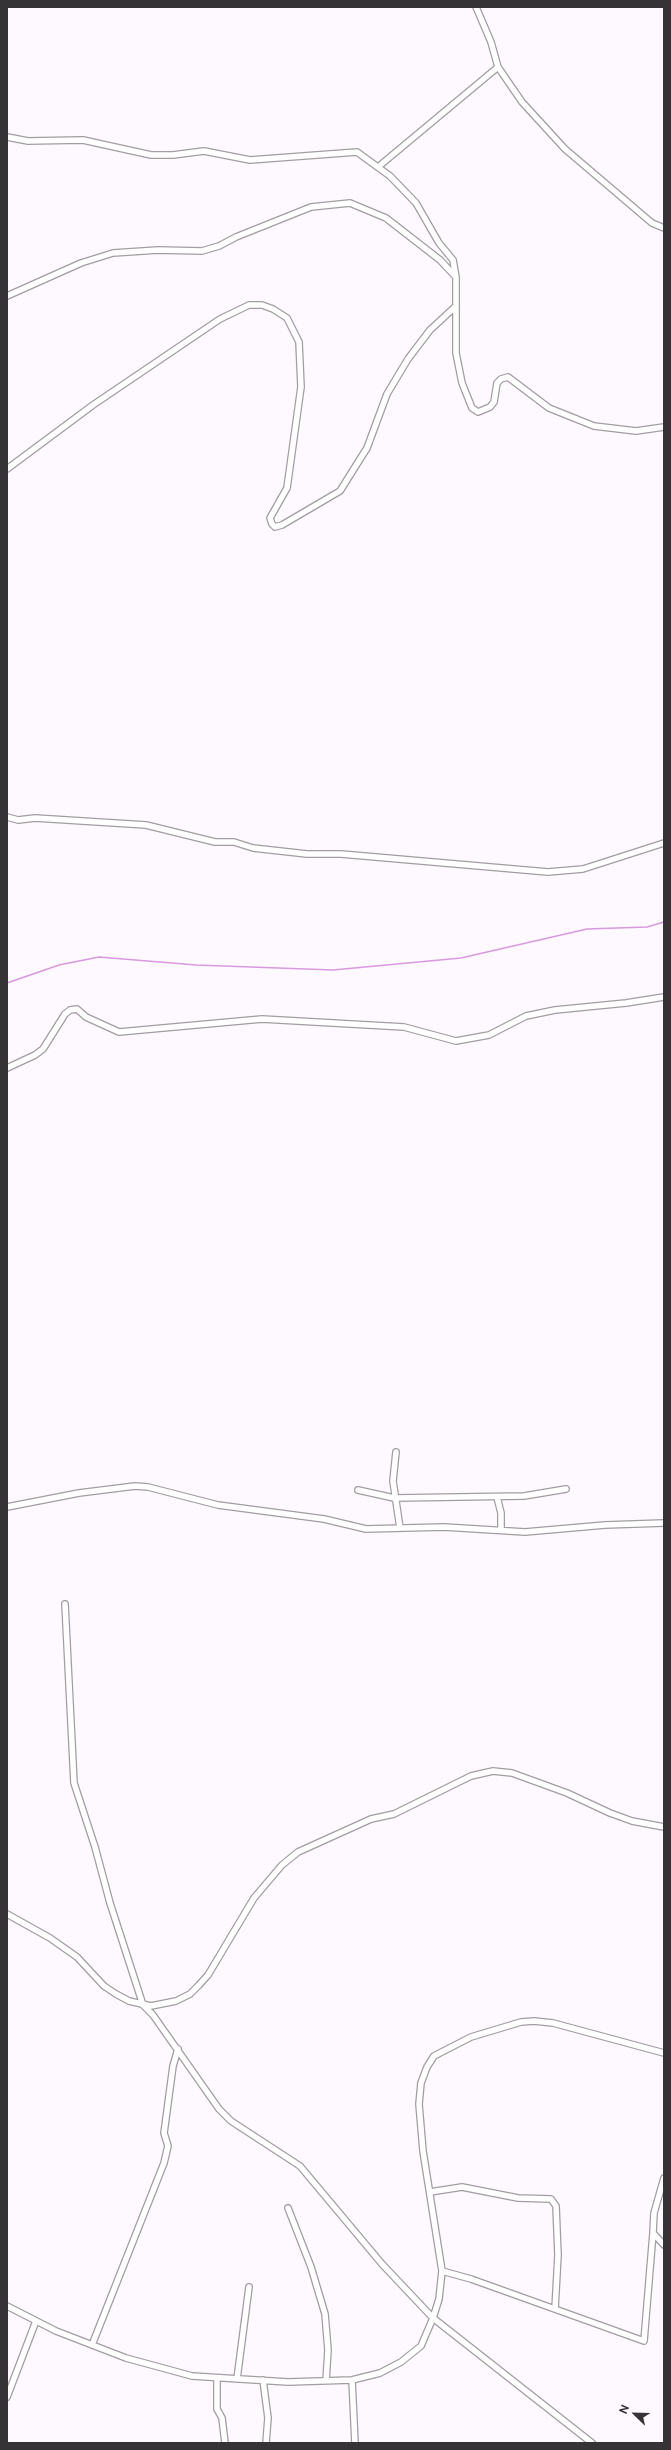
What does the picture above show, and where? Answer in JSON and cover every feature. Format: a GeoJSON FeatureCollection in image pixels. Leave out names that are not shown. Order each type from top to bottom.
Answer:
{"type":"FeatureCollection","features":[{"type":"Feature","properties":{"kind":"street"},"geometry":{"type":"LineString","coordinates":[[476,7],[491,42],[498,68],[522,102],[565,149],[652,223],[664,228]]}},
{"type":"Feature","properties":{"kind":"street"},"geometry":{"type":"LineString","coordinates":[[378,167],[498,68]]}},
{"type":"Feature","properties":{"kind":"street"},"geometry":{"type":"LineString","coordinates":[[7,137],[34,141],[83,140],[151,155],[173,156],[204,151],[250,160],[354,152],[378,167],[416,203],[439,243],[453,260],[456,277],[456,353],[468,400],[478,412],[490,407],[494,402],[496,383],[508,378],[550,408],[594,426],[636,430],[664,427]]}},
{"type":"Feature","properties":{"kind":"street"},"geometry":{"type":"LineString","coordinates":[[7,296],[81,263],[114,253],[158,250],[202,251],[219,246],[236,236],[311,207],[344,203],[367,208],[386,218],[440,260],[456,277]]}},
{"type":"Feature","properties":{"kind":"street"},"geometry":{"type":"LineString","coordinates":[[7,469],[93,404],[220,319],[249,305],[262,305],[273,309],[287,318],[299,342],[301,387],[287,488],[270,518],[275,527],[282,525],[340,491],[366,448],[387,394],[408,359],[430,330],[456,306]]}},
{"type":"Feature","properties":{"kind":"street"},"geometry":{"type":"LineString","coordinates":[[7,817],[18,820],[35,818],[146,825],[215,842],[234,842],[253,848],[300,853],[341,854],[548,872],[584,869],[664,844]]}},
{"type":"Feature","properties":{"kind":"street"},"geometry":{"type":"LineString","coordinates":[[7,1068],[39,1052],[65,1014],[70,1010],[77,1009],[86,1017],[119,1032],[262,1019],[404,1027],[456,1041],[489,1035],[521,1018],[555,1010],[626,1003],[664,996]]}},
{"type":"Feature","properties":{"kind":"street"},"geometry":{"type":"LineString","coordinates":[[396,1452],[393,1472],[394,1498],[400,1528]]}},
{"type":"Feature","properties":{"kind":"street"},"geometry":{"type":"LineString","coordinates":[[7,1507],[79,1493],[135,1486],[148,1487],[238,1508],[300,1515],[366,1529],[444,1527],[525,1532],[605,1524],[664,1523]]}},
{"type":"Feature","properties":{"kind":"street"},"geometry":{"type":"LineString","coordinates":[[358,1490],[394,1498],[524,1496],[566,1489]]}},
{"type":"Feature","properties":{"kind":"street"},"geometry":{"type":"LineString","coordinates":[[497,1497],[501,1512],[501,1530]]}},
{"type":"Feature","properties":{"kind":"street"},"geometry":{"type":"LineString","coordinates":[[66,1604],[74,1782],[95,1847],[110,1903],[143,2005],[154,2015],[219,2109],[238,2126],[300,2166],[382,2264],[433,2318],[592,2443]]}},
{"type":"Feature","properties":{"kind":"street"},"geometry":{"type":"LineString","coordinates":[[7,1914],[50,1938],[77,1957],[104,1986],[129,2001],[143,2005],[176,2001],[190,1994],[208,1975],[254,1898],[282,1865],[298,1852],[371,1819],[394,1814],[471,1776],[493,1771],[512,1773],[566,1793],[610,1813],[632,1821],[664,1827]]}},
{"type":"Feature","properties":{"kind":"street"},"geometry":{"type":"LineString","coordinates":[[7,2306],[36,2321],[92,2345],[160,2368],[192,2376],[288,2382],[352,2380],[380,2373],[401,2362],[421,2346],[433,2318],[442,2271],[419,2104],[423,2078],[434,2056],[471,2037],[521,2022],[534,2021],[553,2023],[664,2053]]}},
{"type":"Feature","properties":{"kind":"street"},"geometry":{"type":"LineString","coordinates":[[92,2345],[164,2163],[168,2146],[164,2133],[173,2066],[178,2049]]}},
{"type":"Feature","properties":{"kind":"street"},"geometry":{"type":"LineString","coordinates":[[442,2271],[555,2309],[644,2342],[654,2213],[664,2178]]}},
{"type":"Feature","properties":{"kind":"street"},"geometry":{"type":"LineString","coordinates":[[430,2192],[462,2187],[518,2198],[550,2199],[556,2206],[558,2255],[555,2309]]}},
{"type":"Feature","properties":{"kind":"street"},"geometry":{"type":"LineString","coordinates":[[288,2208],[302,2250],[311,2267],[325,2314],[328,2350],[326,2381]]}},
{"type":"Feature","properties":{"kind":"street"},"geometry":{"type":"LineString","coordinates":[[653,2233],[664,2245]]}},
{"type":"Feature","properties":{"kind":"street"},"geometry":{"type":"LineString","coordinates":[[237,2379],[249,2287]]}},
{"type":"Feature","properties":{"kind":"street"},"geometry":{"type":"LineString","coordinates":[[7,2397],[36,2321]]}},
{"type":"Feature","properties":{"kind":"street"},"geometry":{"type":"LineString","coordinates":[[217,2378],[218,2409],[222,2418],[224,2443]]}},
{"type":"Feature","properties":{"kind":"street"},"geometry":{"type":"LineString","coordinates":[[263,2380],[268,2418],[266,2443]]}},
{"type":"Feature","properties":{"kind":"street"},"geometry":{"type":"LineString","coordinates":[[352,2380],[355,2443]]}},
{"type":"Feature","properties":{"kind":"waterway"},"geometry":{"type":"LineString","coordinates":[[7,983],[59,965],[99,957],[196,965],[333,970],[461,958],[587,929],[647,927],[664,922]]}}]}
